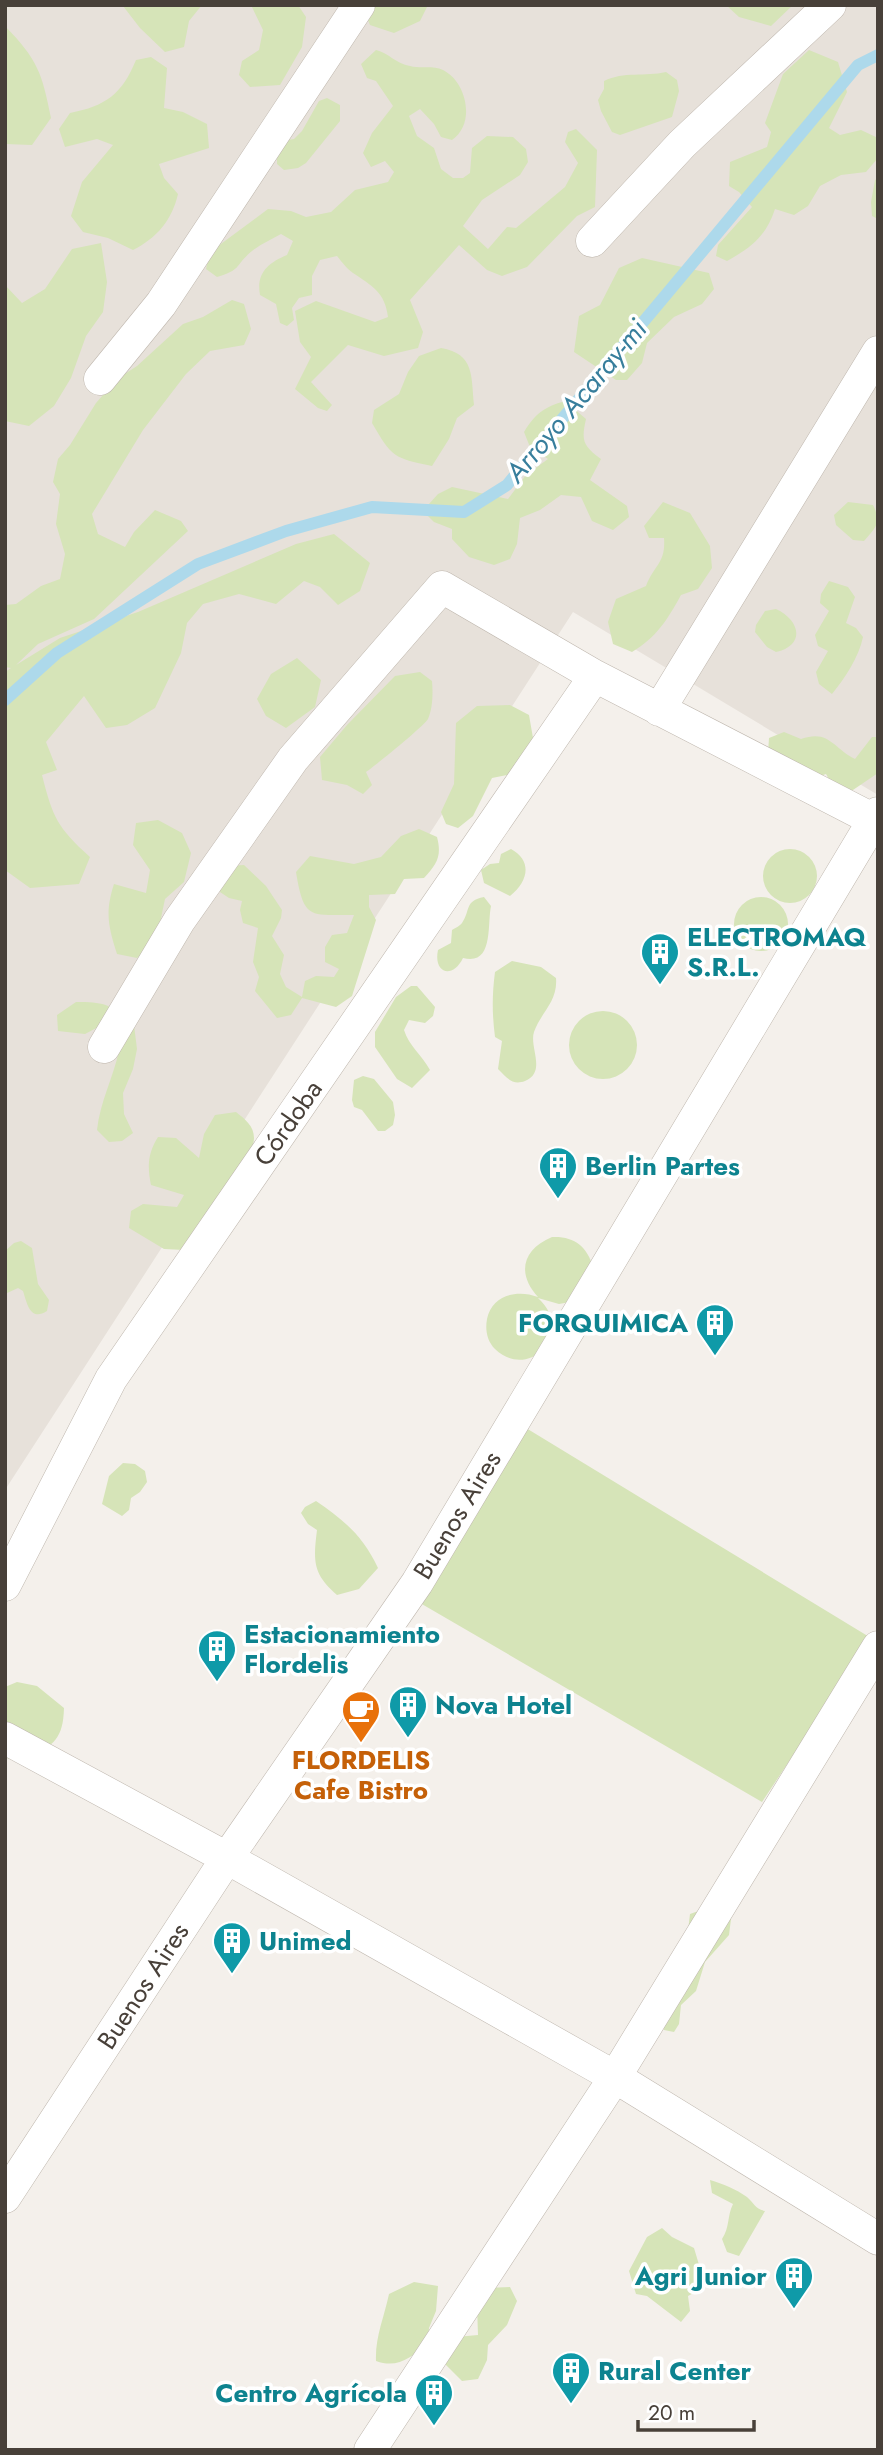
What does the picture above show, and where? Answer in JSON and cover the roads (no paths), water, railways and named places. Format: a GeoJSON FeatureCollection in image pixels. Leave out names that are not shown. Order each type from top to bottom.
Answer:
{"type":"FeatureCollection","features":[{"type":"Feature","properties":{"kind":"street"},"geometry":{"type":"LineString","coordinates":[[100,379],[160,304],[359,5]]}},
{"type":"Feature","properties":{"kind":"street"},"geometry":{"type":"LineString","coordinates":[[592,241],[682,144],[830,5]]}},
{"type":"Feature","properties":{"kind":"street"},"geometry":{"type":"LineString","coordinates":[[659,710],[878,352]]}},
{"type":"Feature","properties":{"kind":"street"},"geometry":{"type":"LineString","coordinates":[[104,1047],[179,921],[293,759],[442,587],[595,676],[876,818]]}},
{"type":"Feature","properties":{"kind":"street","name":"Córdoba"},"geometry":{"type":"LineString","coordinates":[[5,1585],[111,1379],[595,676]]}},
{"type":"Feature","properties":{"kind":"street","name":"Buenos Aires"},"geometry":{"type":"LineString","coordinates":[[5,2197],[227,1858],[417,1583],[876,818]]}},
{"type":"Feature","properties":{"kind":"street"},"geometry":{"type":"LineString","coordinates":[[370,2450],[615,2077],[878,1647]]}},
{"type":"Feature","properties":{"kind":"street"},"geometry":{"type":"LineString","coordinates":[[5,1738],[227,1858],[615,2077],[878,2239]]}},
{"type":"Feature","properties":{"kind":"waterway","name":"Arroyo Acaray-mi"},"geometry":{"type":"LineString","coordinates":[[5,700],[57,653],[198,564],[286,531],[372,507],[464,512],[507,485],[858,65],[878,55]]}},
{"type":"Feature","properties":{"kind":"place","name":"ELECTROMAQ S.R.L."},"geometry":{"type":"Point","coordinates":[660,986]}},
{"type":"Feature","properties":{"kind":"place","name":"Berlin Partes"},"geometry":{"type":"Point","coordinates":[558,1200]}},
{"type":"Feature","properties":{"kind":"place","name":"FORQUIMICA"},"geometry":{"type":"Point","coordinates":[715,1357]}},
{"type":"Feature","properties":{"kind":"place","name":"Estacionamiento Flordelis"},"geometry":{"type":"Point","coordinates":[217,1683]}},
{"type":"Feature","properties":{"kind":"place","name":"Nova Hotel"},"geometry":{"type":"Point","coordinates":[408,1739]}},
{"type":"Feature","properties":{"kind":"place","name":"FLORDELIS Cafe Bistro"},"geometry":{"type":"Point","coordinates":[361,1744]}},
{"type":"Feature","properties":{"kind":"place","name":"Unimed"},"geometry":{"type":"Point","coordinates":[232,1975]}},
{"type":"Feature","properties":{"kind":"place","name":"Agri Junior"},"geometry":{"type":"Point","coordinates":[794,2310]}},
{"type":"Feature","properties":{"kind":"place","name":"Rural Center"},"geometry":{"type":"Point","coordinates":[571,2405]}},
{"type":"Feature","properties":{"kind":"place","name":"Centro Agrícola"},"geometry":{"type":"Point","coordinates":[434,2427]}}]}
